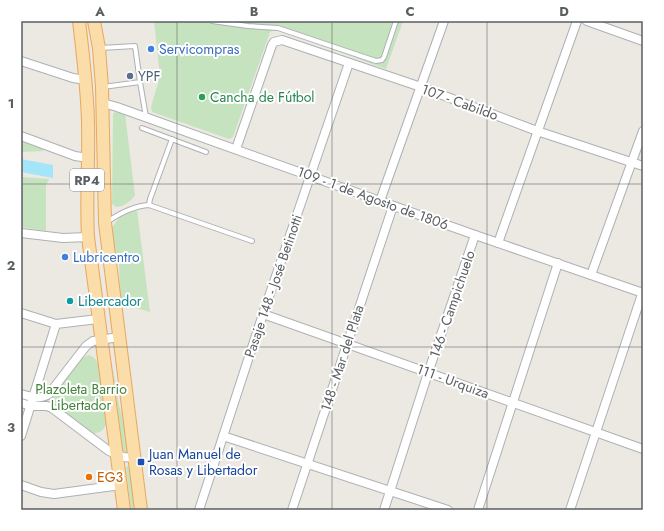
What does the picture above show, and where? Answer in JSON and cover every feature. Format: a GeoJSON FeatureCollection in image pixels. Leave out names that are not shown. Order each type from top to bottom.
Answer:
{"type":"FeatureCollection","features":[{"type":"Feature","properties":{"kind":"main road","name":"RP4"},"geometry":{"type":"LineString","coordinates":[[78,21],[86,80],[88,237],[124,510]]}},
{"type":"Feature","properties":{"kind":"main road","name":"RP4"},"geometry":{"type":"LineString","coordinates":[[94,21],[99,48],[103,103],[104,223],[141,510]]}},
{"type":"Feature","properties":{"kind":"street"},"geometry":{"type":"LineString","coordinates":[[380,201],[444,21]]}},
{"type":"Feature","properties":{"kind":"street"},"geometry":{"type":"LineString","coordinates":[[498,243],[577,21]]}},
{"type":"Feature","properties":{"kind":"street"},"geometry":{"type":"LineString","coordinates":[[587,21],[643,41]]}},
{"type":"Feature","properties":{"kind":"street","name":"107 - Cabildo"},"geometry":{"type":"LineString","coordinates":[[236,150],[272,45],[277,41],[285,41],[421,87],[537,131],[643,166]]}},
{"type":"Feature","properties":{"kind":"street"},"geometry":{"type":"LineString","coordinates":[[21,61],[73,78],[86,80]]}},
{"type":"Feature","properties":{"kind":"street","name":"Pasaje 148 - José Betinotti"},"geometry":{"type":"LineString","coordinates":[[199,510],[263,314],[349,62]]}},
{"type":"Feature","properties":{"kind":"street","name":"109 - 1 de Agosto de 1806"},"geometry":{"type":"LineString","coordinates":[[103,103],[475,235],[643,292]]}},
{"type":"Feature","properties":{"kind":"street"},"geometry":{"type":"LineString","coordinates":[[591,275],[643,131]]}},
{"type":"Feature","properties":{"kind":"street"},"geometry":{"type":"LineString","coordinates":[[21,136],[75,156],[88,158]]}},
{"type":"Feature","properties":{"kind":"street","name":"148 - Mar del Plata"},"geometry":{"type":"LineString","coordinates":[[292,510],[393,206]]}},
{"type":"Feature","properties":{"kind":"street"},"geometry":{"type":"LineString","coordinates":[[21,233],[63,238],[88,237]]}},
{"type":"Feature","properties":{"kind":"street","name":"146 - Campichuelo"},"geometry":{"type":"LineString","coordinates":[[384,510],[428,373],[475,235]]}},
{"type":"Feature","properties":{"kind":"street"},"geometry":{"type":"LineString","coordinates":[[478,510],[558,263]]}},
{"type":"Feature","properties":{"kind":"street"},"geometry":{"type":"LineString","coordinates":[[570,510],[643,292]]}},
{"type":"Feature","properties":{"kind":"street"},"geometry":{"type":"LineString","coordinates":[[21,313],[56,324],[98,319]]}},
{"type":"Feature","properties":{"kind":"street","name":"111 - Urquiza"},"geometry":{"type":"LineString","coordinates":[[263,314],[643,449]]}},
{"type":"Feature","properties":{"kind":"street"},"geometry":{"type":"LineString","coordinates":[[21,436],[56,324]]}},
{"type":"Feature","properties":{"kind":"street"},"geometry":{"type":"LineString","coordinates":[[21,403],[42,398],[49,394],[86,346],[93,341],[119,337]]}},
{"type":"Feature","properties":{"kind":"street"},"geometry":{"type":"LineString","coordinates":[[21,394],[32,401],[52,408],[109,451],[123,457],[134,458]]}},
{"type":"Feature","properties":{"kind":"street"},"geometry":{"type":"LineString","coordinates":[[223,436],[448,510]]}},
{"type":"Feature","properties":{"kind":"street"},"geometry":{"type":"LineString","coordinates":[[21,486],[54,494],[121,485]]}},
{"type":"Feature","properties":{"kind":"lane"},"geometry":{"type":"LineString","coordinates":[[212,21],[278,28],[376,61],[382,60],[384,57],[396,21]]}},
{"type":"Feature","properties":{"kind":"lane"},"geometry":{"type":"LineString","coordinates":[[99,48],[135,46],[146,117]]}},
{"type":"Feature","properties":{"kind":"lane"},"geometry":{"type":"LineString","coordinates":[[102,87],[140,82]]}},
{"type":"Feature","properties":{"kind":"lane"},"geometry":{"type":"LineString","coordinates":[[142,128],[206,152]]}},
{"type":"Feature","properties":{"kind":"lane"},"geometry":{"type":"LineString","coordinates":[[149,205],[172,139]]}},
{"type":"Feature","properties":{"kind":"lane"},"geometry":{"type":"LineString","coordinates":[[104,223],[125,211],[149,205],[252,241]]}},
{"type":"Feature","properties":{"kind":"green space"},"geometry":{"type":"Polygon","coordinates":[[[154,21],[403,21],[386,69],[276,29],[270,32],[233,137],[229,139],[152,112],[151,107],[160,76],[154,21]]]}},
{"type":"Feature","properties":{"kind":"green space"},"geometry":{"type":"Polygon","coordinates":[[[115,112],[125,114],[135,195],[127,203],[116,207],[112,204],[113,114],[115,112]]]}},
{"type":"Feature","properties":{"kind":"green space"},"geometry":{"type":"Polygon","coordinates":[[[21,139],[43,149],[43,151],[21,152],[21,139]]]}},
{"type":"Feature","properties":{"kind":"green space"},"geometry":{"type":"Polygon","coordinates":[[[21,177],[49,179],[46,185],[46,231],[21,227],[21,177]]]}},
{"type":"Feature","properties":{"kind":"green space"},"geometry":{"type":"Polygon","coordinates":[[[137,210],[150,312],[120,303],[119,264],[110,239],[111,229],[118,219],[127,213],[137,210]]]}},
{"type":"Feature","properties":{"kind":"green space","name":"Plazoleta Barrio Libertador"},"geometry":{"type":"Polygon","coordinates":[[[89,355],[96,360],[99,367],[106,421],[103,429],[94,433],[91,433],[53,405],[52,400],[54,394],[82,358],[89,355]]]}},
{"type":"Feature","properties":{"kind":"green space"},"geometry":{"type":"Polygon","coordinates":[[[112,363],[119,405],[125,426],[129,455],[123,454],[112,363]]]}},
{"type":"Feature","properties":{"kind":"green space"},"geometry":{"type":"Polygon","coordinates":[[[127,466],[130,468],[136,510],[131,510],[127,466]]]}},
{"type":"Feature","properties":{"kind":"water"},"geometry":{"type":"Polygon","coordinates":[[[21,159],[53,165],[53,178],[21,172],[21,159]]]}},
{"type":"Feature","properties":{"kind":"place","name":"Servicompras"},"geometry":{"type":"Point","coordinates":[151,49]}},
{"type":"Feature","properties":{"kind":"place","name":"YPF"},"geometry":{"type":"Point","coordinates":[130,76]}},
{"type":"Feature","properties":{"kind":"place","name":"Cancha de Fútbol"},"geometry":{"type":"Point","coordinates":[202,97]}},
{"type":"Feature","properties":{"kind":"place","name":"Lubricentro"},"geometry":{"type":"Point","coordinates":[65,257]}},
{"type":"Feature","properties":{"kind":"place","name":"Libercador"},"geometry":{"type":"Point","coordinates":[70,301]}},
{"type":"Feature","properties":{"kind":"place","name":"Juan Manuel de Rosas y Libertador"},"geometry":{"type":"Point","coordinates":[141,462]}},
{"type":"Feature","properties":{"kind":"place","name":"EG3"},"geometry":{"type":"Point","coordinates":[89,477]}}]}
